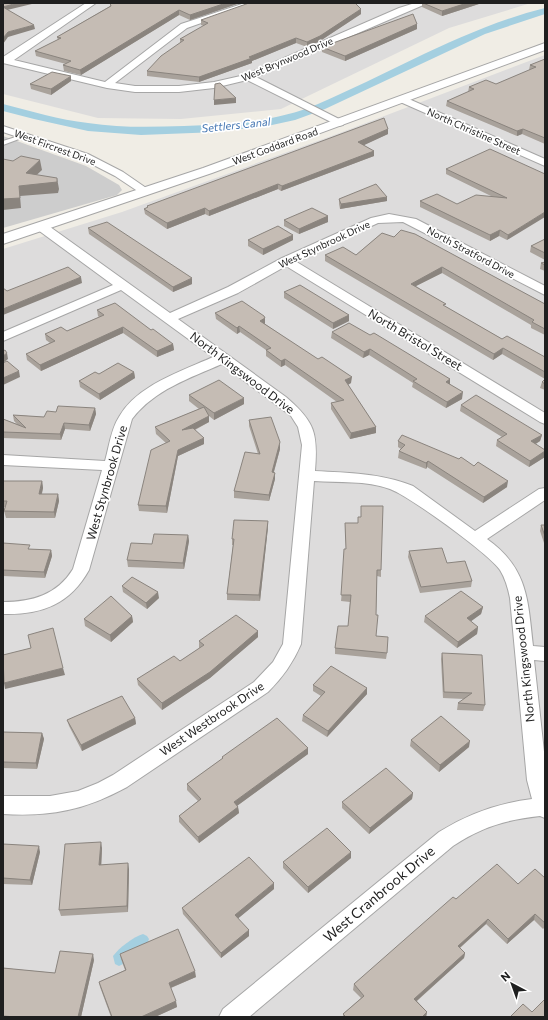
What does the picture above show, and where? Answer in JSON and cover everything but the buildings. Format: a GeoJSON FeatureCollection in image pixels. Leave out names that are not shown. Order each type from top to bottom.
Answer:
{"type":"FeatureCollection","features":[{"type":"Feature","properties":{"kind":"street"},"geometry":{"type":"LineString","coordinates":[[5,61],[92,3]]}},
{"type":"Feature","properties":{"kind":"street"},"geometry":{"type":"LineString","coordinates":[[107,84],[184,26],[254,3]]}},
{"type":"Feature","properties":{"kind":"street","name":"West Brynwood Drive"},"geometry":{"type":"LineString","coordinates":[[5,61],[135,89],[179,89],[214,85],[248,77],[398,8],[424,3]]}},
{"type":"Feature","properties":{"kind":"street","name":"West Goddard Road"},"geometry":{"type":"LineString","coordinates":[[3,239],[146,192],[543,48]]}},
{"type":"Feature","properties":{"kind":"street"},"geometry":{"type":"LineString","coordinates":[[248,77],[339,123]]}},
{"type":"Feature","properties":{"kind":"street","name":"North Christine Street"},"geometry":{"type":"LineString","coordinates":[[402,99],[545,163]]}},
{"type":"Feature","properties":{"kind":"street","name":"West Fircrest Drive"},"geometry":{"type":"LineString","coordinates":[[3,129],[95,161],[119,174],[146,192]]}},
{"type":"Feature","properties":{"kind":"street","name":"West Stynbrook Drive"},"geometry":{"type":"LineString","coordinates":[[170,318],[233,290],[286,261],[375,220],[394,218]]}},
{"type":"Feature","properties":{"kind":"street","name":"North Stratford Drive"},"geometry":{"type":"LineString","coordinates":[[394,218],[412,221],[545,291]]}},
{"type":"Feature","properties":{"kind":"street","name":"North Kingswood Drive"},"geometry":{"type":"LineString","coordinates":[[42,227],[282,400],[296,413],[305,427],[310,445],[308,476],[382,481],[397,485],[407,490],[475,538],[492,551],[506,566],[515,582],[519,598],[537,780],[544,808]]}},
{"type":"Feature","properties":{"kind":"street","name":"North Bristol Street"},"geometry":{"type":"LineString","coordinates":[[286,261],[545,419]]}},
{"type":"Feature","properties":{"kind":"street"},"geometry":{"type":"LineString","coordinates":[[3,336],[123,285]]}},
{"type":"Feature","properties":{"kind":"street","name":"West Stynbrook Drive"},"geometry":{"type":"LineString","coordinates":[[3,608],[30,607],[48,602],[62,594],[75,583],[81,570],[125,418],[130,410],[140,400],[154,392],[222,358]]}},
{"type":"Feature","properties":{"kind":"street"},"geometry":{"type":"LineString","coordinates":[[3,460],[112,466]]}},
{"type":"Feature","properties":{"kind":"street","name":"West Westbrook Drive"},"geometry":{"type":"LineString","coordinates":[[3,805],[29,807],[52,806],[76,802],[99,793],[120,781],[261,687],[275,674],[286,659],[293,636],[308,476]]}},
{"type":"Feature","properties":{"kind":"street"},"geometry":{"type":"LineString","coordinates":[[475,538],[545,492]]}},
{"type":"Feature","properties":{"kind":"street"},"geometry":{"type":"LineString","coordinates":[[525,653],[545,654]]}},
{"type":"Feature","properties":{"kind":"street","name":"West Cranbrook Drive"},"geometry":{"type":"LineString","coordinates":[[231,1017],[446,838],[464,826],[487,816],[544,808]]}},
{"type":"Feature","properties":{"kind":"lane"},"geometry":{"type":"LineString","coordinates":[[3,143],[24,136]]}},
{"type":"Feature","properties":{"kind":"shaded area"},"geometry":{"type":"Polygon","coordinates":[[[3,3],[531,3],[449,28],[281,109],[181,119],[98,118],[3,94],[3,3]]]}},
{"type":"Feature","properties":{"kind":"shaded area"},"geometry":{"type":"Polygon","coordinates":[[[545,55],[545,1017],[3,1017],[3,249],[122,212],[337,134],[545,55]]]}},
{"type":"Feature","properties":{"kind":"shaded area"},"geometry":{"type":"Polygon","coordinates":[[[3,136],[86,166],[119,185],[122,190],[117,195],[3,228],[3,136]]]}},
{"type":"Feature","properties":{"kind":"water"},"geometry":{"type":"Polygon","coordinates":[[[143,934],[149,939],[147,944],[123,964],[119,966],[115,964],[113,956],[122,946],[143,934]]]}},
{"type":"Feature","properties":{"kind":"waterway","name":"Settlers Canal"},"geometry":{"type":"LineString","coordinates":[[3,107],[34,116],[88,127],[141,131],[218,128],[272,122],[291,118],[321,107],[481,32],[545,11]]}}]}
